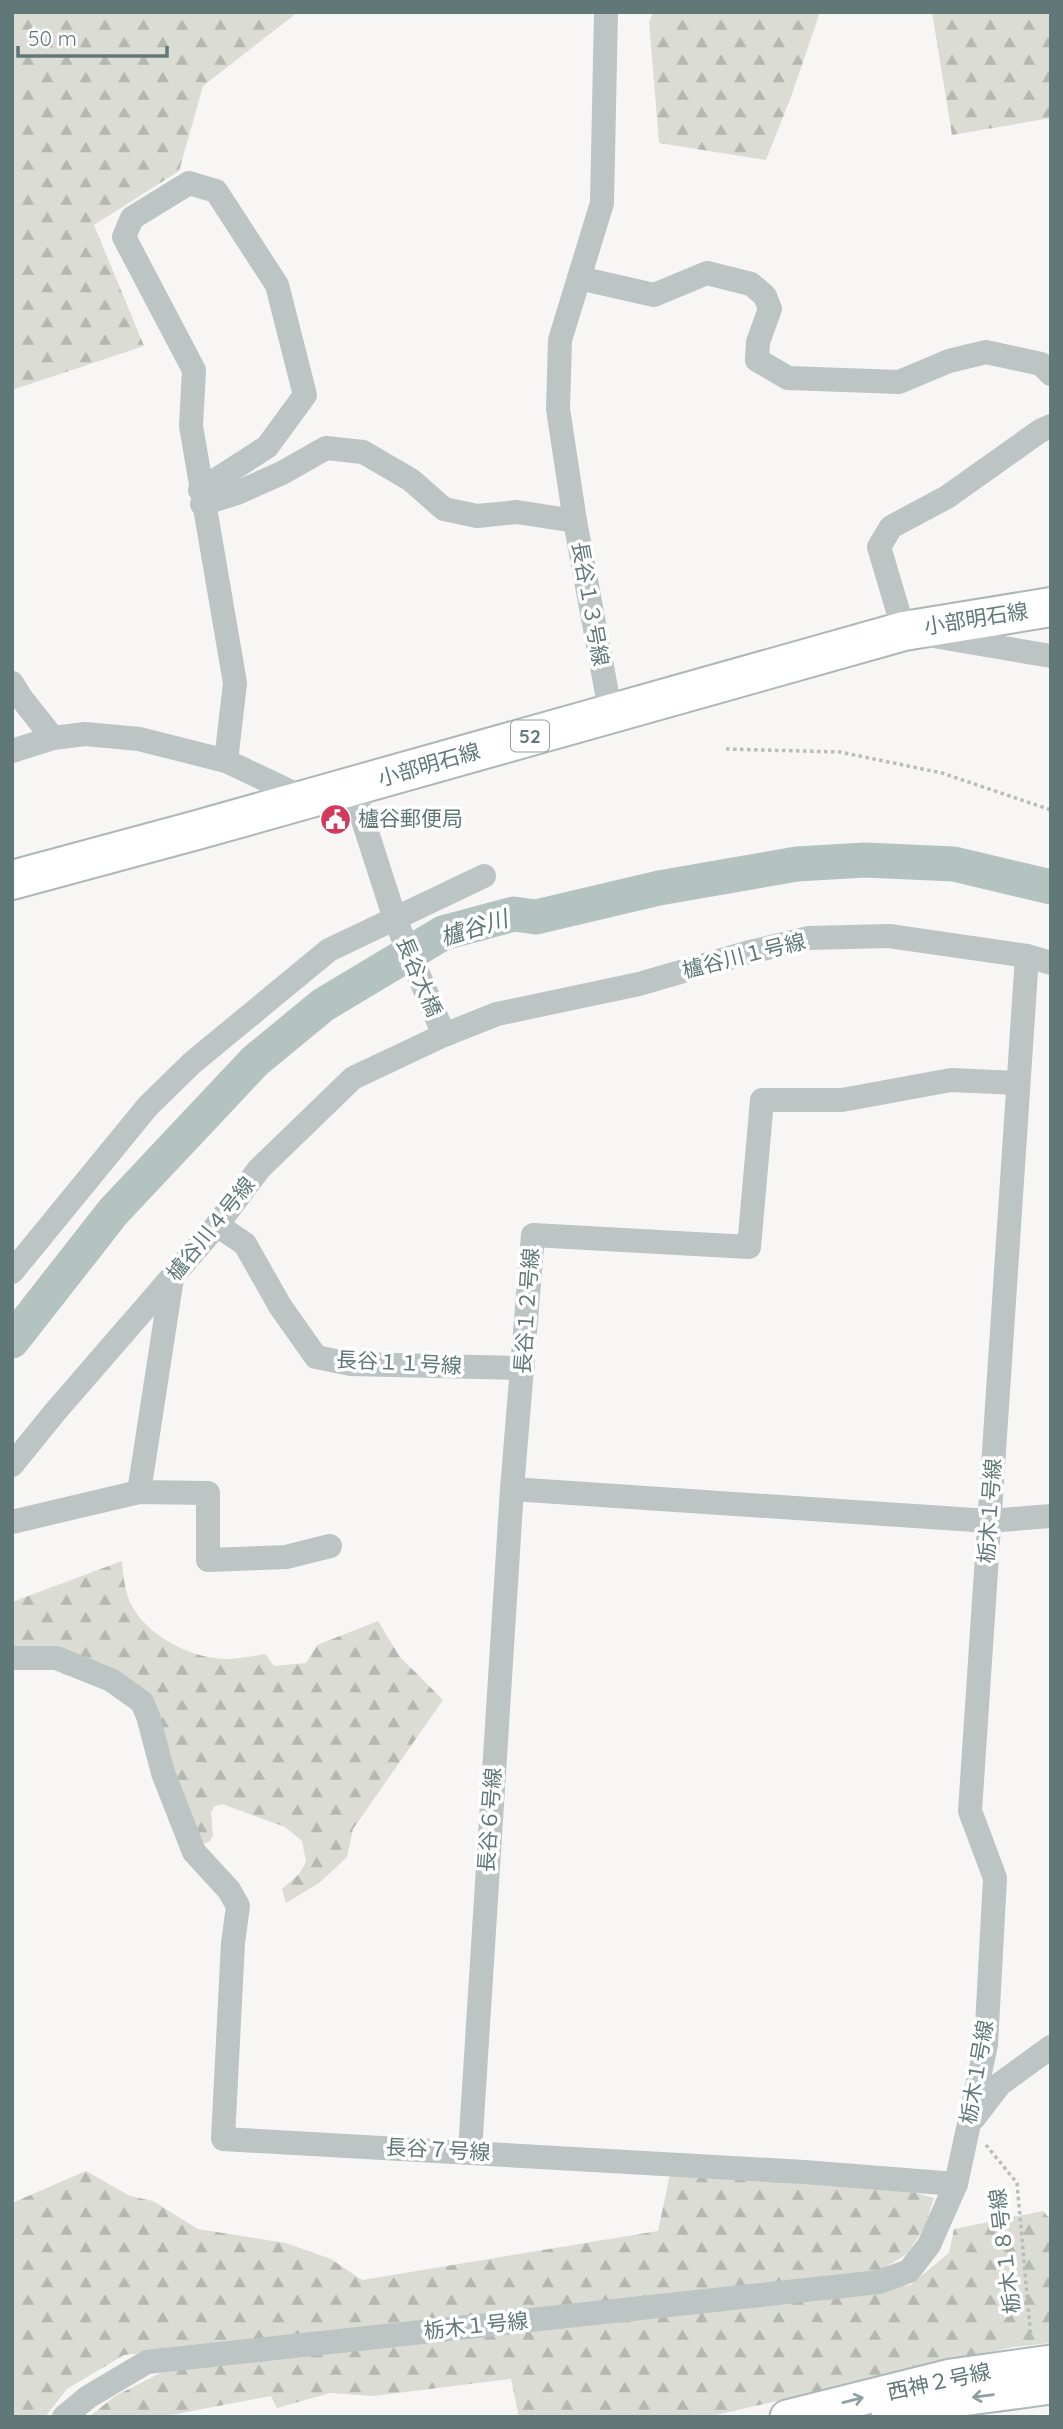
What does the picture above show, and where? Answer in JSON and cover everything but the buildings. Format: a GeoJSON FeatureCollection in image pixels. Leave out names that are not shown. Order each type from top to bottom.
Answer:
{"type":"FeatureCollection","features":[{"type":"Feature","properties":{"kind":"main road","name":"小部明石線"},"geometry":{"type":"LineString","coordinates":[[12,880],[611,715],[904,631],[1051,607]]}},
{"type":"Feature","properties":{"kind":"street"},"geometry":{"type":"LineString","coordinates":[[575,521],[558,409],[560,340],[602,203],[606,12]]}},
{"type":"Feature","properties":{"kind":"street"},"geometry":{"type":"LineString","coordinates":[[201,497],[267,447],[304,395],[276,285],[216,191],[189,183],[132,218],[124,237],[194,370],[191,426],[201,497],[235,684],[226,761]]}},
{"type":"Feature","properties":{"kind":"street"},"geometry":{"type":"LineString","coordinates":[[579,278],[654,295],[707,273],[751,284],[765,296],[770,309],[758,342],[757,360],[788,378],[899,382],[948,362],[986,352],[1041,364],[1051,374]]}},
{"type":"Feature","properties":{"kind":"street"},"geometry":{"type":"LineString","coordinates":[[1051,426],[947,497],[891,527],[879,547],[904,631],[1051,656]]}},
{"type":"Feature","properties":{"kind":"street","name":"長谷１３号線"},"geometry":{"type":"LineString","coordinates":[[201,497],[237,493],[326,448],[363,452],[411,480],[444,509],[477,516],[517,512],[575,521],[611,715]]}},
{"type":"Feature","properties":{"kind":"street"},"geometry":{"type":"LineString","coordinates":[[12,683],[54,738]]}},
{"type":"Feature","properties":{"kind":"street"},"geometry":{"type":"LineString","coordinates":[[12,751],[54,738],[85,734],[139,739],[226,761],[306,799]]}},
{"type":"Feature","properties":{"kind":"street","name":"長谷大橋"},"geometry":{"type":"LineString","coordinates":[[352,786],[395,919],[444,1035]]}},
{"type":"Feature","properties":{"kind":"street"},"geometry":{"type":"LineString","coordinates":[[12,1272],[148,1106],[192,1063],[329,950],[484,876]]}},
{"type":"Feature","properties":{"kind":"street","name":"櫨谷川１号線"},"geometry":{"type":"LineString","coordinates":[[444,1035],[497,1014],[639,984],[809,938],[889,936],[1027,956],[1051,963]]}},
{"type":"Feature","properties":{"kind":"street","name":"栃木１号線"},"geometry":{"type":"LineString","coordinates":[[65,2417],[88,2397],[147,2362],[879,2282],[909,2271],[929,2245],[956,2185],[986,2045],[995,1878],[970,1811],[1027,956]]}},
{"type":"Feature","properties":{"kind":"street","name":"櫨谷川４号線"},"geometry":{"type":"LineString","coordinates":[[12,1465],[217,1225],[259,1169],[353,1078],[444,1035]]}},
{"type":"Feature","properties":{"kind":"street","name":"長谷１２号線"},"geometry":{"type":"LineString","coordinates":[[512,1489],[533,1235],[749,1247],[762,1100],[842,1100],[951,1080],[1018,1083]]}},
{"type":"Feature","properties":{"kind":"street","name":"長谷１１号線"},"geometry":{"type":"LineString","coordinates":[[217,1225],[245,1244],[280,1306],[316,1357],[351,1364],[523,1368]]}},
{"type":"Feature","properties":{"kind":"street"},"geometry":{"type":"LineString","coordinates":[[139,1492],[172,1278]]}},
{"type":"Feature","properties":{"kind":"street"},"geometry":{"type":"LineString","coordinates":[[512,1489],[989,1521],[1051,1516]]}},
{"type":"Feature","properties":{"kind":"street","name":"長谷６号線"},"geometry":{"type":"LineString","coordinates":[[470,2151],[512,1489]]}},
{"type":"Feature","properties":{"kind":"street"},"geometry":{"type":"LineString","coordinates":[[12,1522],[139,1492],[208,1493],[208,1560],[286,1557],[330,1546]]}},
{"type":"Feature","properties":{"kind":"street","name":"長谷７号線"},"geometry":{"type":"LineString","coordinates":[[12,1658],[57,1658],[111,1680],[142,1702],[163,1773],[194,1852],[229,1890],[238,1906],[233,1943],[223,2139],[470,2151],[804,2172],[956,2185]]}},
{"type":"Feature","properties":{"kind":"street"},"geometry":{"type":"LineString","coordinates":[[969,2124],[1000,2084],[1051,2047]]}},
{"type":"Feature","properties":{"kind":"street","name":"西神２号線"},"geometry":{"type":"LineString","coordinates":[[787,2417],[1041,2355]]}},
{"type":"Feature","properties":{"kind":"street","name":"西神２号線"},"geometry":{"type":"LineString","coordinates":[[888,2417],[955,2400],[1051,2387]]}},
{"type":"Feature","properties":{"kind":"path"},"geometry":{"type":"LineString","coordinates":[[726,749],[839,752],[942,773],[1051,810]]}},
{"type":"Feature","properties":{"kind":"path","name":"栃木１８号線"},"geometry":{"type":"LineString","coordinates":[[969,2124],[1017,2183],[1041,2355]]}},
{"type":"Feature","properties":{"kind":"green space"},"geometry":{"type":"Polygon","coordinates":[[[12,12],[298,12],[203,86],[179,171],[94,225],[144,346],[12,390],[12,12]]]}},
{"type":"Feature","properties":{"kind":"green space"},"geometry":{"type":"Polygon","coordinates":[[[653,12],[820,12],[766,160],[659,143],[649,22],[653,12]]]}},
{"type":"Feature","properties":{"kind":"green space"},"geometry":{"type":"Polygon","coordinates":[[[932,12],[1051,12],[1051,118],[952,135],[932,12]]]}},
{"type":"Feature","properties":{"kind":"green space"},"geometry":{"type":"Polygon","coordinates":[[[122,1561],[126,1590],[133,1608],[153,1631],[182,1648],[212,1658],[242,1658],[265,1654],[274,1666],[306,1663],[317,1645],[378,1621],[400,1657],[443,1700],[353,1829],[347,1857],[319,1883],[286,1903],[282,1889],[299,1874],[306,1862],[302,1841],[285,1827],[222,1804],[215,1806],[211,1812],[213,1836],[209,1842],[195,1846],[149,1707],[12,1654],[12,1602],[122,1561]]]}},
{"type":"Feature","properties":{"kind":"green space"},"geometry":{"type":"Polygon","coordinates":[[[86,2171],[130,2196],[153,2201],[198,2229],[286,2243],[331,2259],[362,2280],[658,2231],[670,2175],[893,2187],[934,2198],[924,2228],[907,2254],[876,2273],[124,2355],[67,2389],[45,2417],[12,2417],[12,2203],[86,2171]]]}},
{"type":"Feature","properties":{"kind":"green space"},"geometry":{"type":"Polygon","coordinates":[[[1043,2211],[1051,2220],[1051,2343],[1013,2347],[707,2417],[519,2417],[511,2379],[373,2396],[330,2393],[277,2408],[271,2396],[161,2417],[89,2417],[115,2396],[168,2369],[910,2285],[949,2253],[954,2229],[1043,2211]]]}},
{"type":"Feature","properties":{"kind":"waterway","name":"櫨谷川"},"geometry":{"type":"LineString","coordinates":[[12,1341],[113,1212],[255,1061],[323,1005],[443,933],[514,914],[536,917],[659,888],[797,864],[865,860],[954,864],[1051,887]]}},
{"type":"Feature","properties":{"kind":"place","name":"櫨谷郵便局"},"geometry":{"type":"Point","coordinates":[335,819]}}]}
